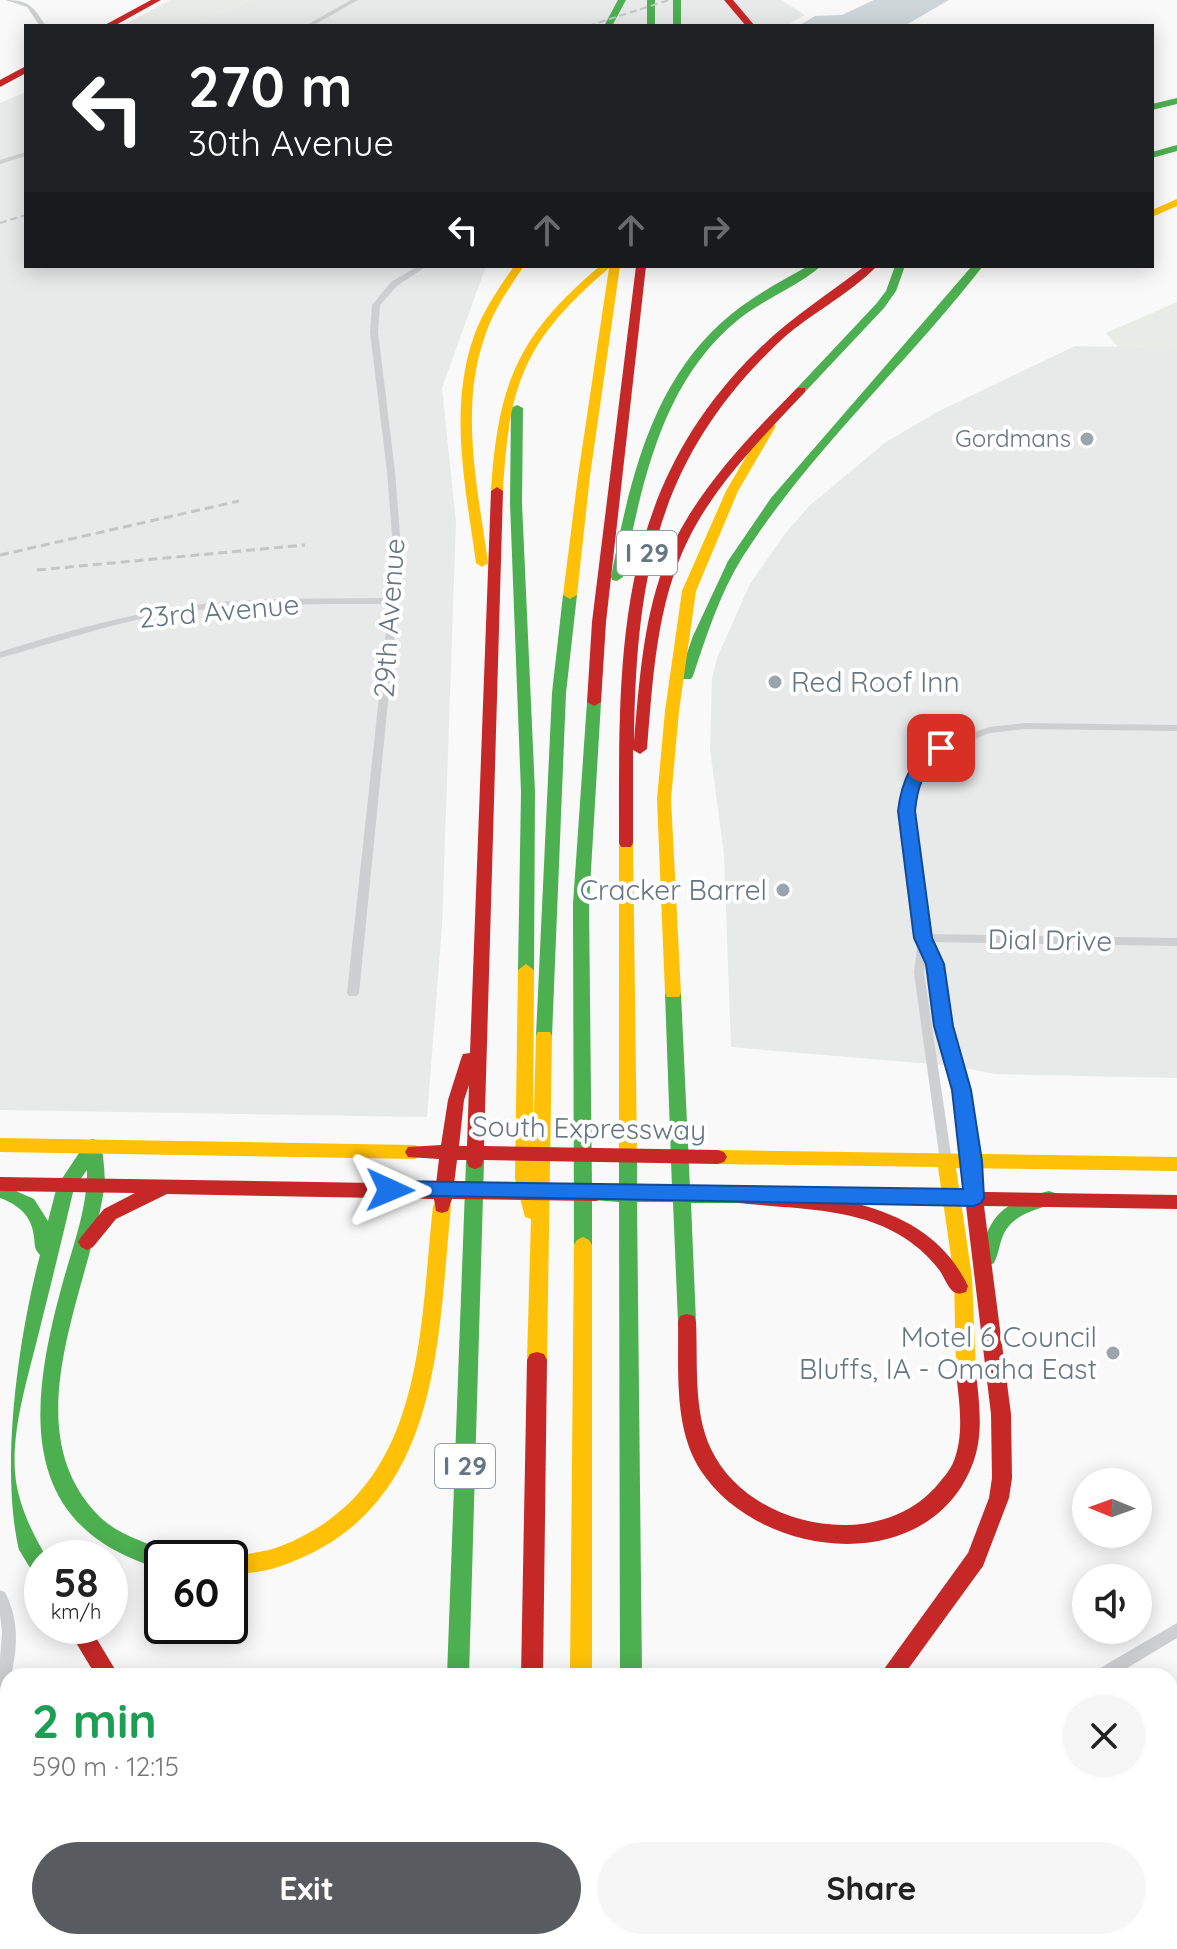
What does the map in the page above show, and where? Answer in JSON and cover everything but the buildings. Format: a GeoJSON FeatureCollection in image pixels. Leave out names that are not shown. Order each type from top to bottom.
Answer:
{"type":"FeatureCollection","features":[{"type":"Feature","properties":{"kind":"main road"},"geometry":{"type":"LineString","coordinates":[[102,24],[146,0]]}},
{"type":"Feature","properties":{"kind":"main road"},"geometry":{"type":"LineString","coordinates":[[111,24],[157,0]]}},
{"type":"Feature","properties":{"kind":"main road"},"geometry":{"type":"LineString","coordinates":[[609,24],[622,0]]}},
{"type":"Feature","properties":{"kind":"main road"},"geometry":{"type":"LineString","coordinates":[[677,0],[677,24]]}},
{"type":"Feature","properties":{"kind":"main road"},"geometry":{"type":"LineString","coordinates":[[728,0],[749,24]]}},
{"type":"Feature","properties":{"kind":"main road"},"geometry":{"type":"LineString","coordinates":[[0,84],[24,70]]}},
{"type":"Feature","properties":{"kind":"main road"},"geometry":{"type":"LineString","coordinates":[[0,90],[24,77]]}},
{"type":"Feature","properties":{"kind":"main road"},"geometry":{"type":"LineString","coordinates":[[1154,98],[1177,94]]}},
{"type":"Feature","properties":{"kind":"main road"},"geometry":{"type":"LineString","coordinates":[[1154,107],[1177,101]]}},
{"type":"Feature","properties":{"kind":"main road"},"geometry":{"type":"LineString","coordinates":[[1154,153],[1177,147]]}},
{"type":"Feature","properties":{"kind":"main road"},"geometry":{"type":"LineString","coordinates":[[1154,213],[1177,202]]}},
{"type":"Feature","properties":{"kind":"main road"},"geometry":{"type":"LineString","coordinates":[[489,660],[466,414],[472,356],[487,315],[518,268]]}},
{"type":"Feature","properties":{"kind":"main road","name":"I 29"},"geometry":{"type":"LineString","coordinates":[[458,1668],[489,660],[499,445],[503,414],[517,365],[529,342],[552,313],[604,268]]}},
{"type":"Feature","properties":{"kind":"main road"},"geometry":{"type":"LineString","coordinates":[[533,1101],[559,693],[570,585],[615,268]]}},
{"type":"Feature","properties":{"kind":"main road"},"geometry":{"type":"LineString","coordinates":[[581,1668],[584,1102],[581,904],[599,622],[641,268]]}},
{"type":"Feature","properties":{"kind":"main road"},"geometry":{"type":"LineString","coordinates":[[599,622],[612,600],[639,466],[662,405],[691,361],[723,327],[779,287],[812,268]]}},
{"type":"Feature","properties":{"kind":"main road","name":"I 29"},"geometry":{"type":"LineString","coordinates":[[631,1668],[626,756],[636,599],[658,508],[687,446],[730,388],[776,339],[869,268]]}},
{"type":"Feature","properties":{"kind":"main road"},"geometry":{"type":"LineString","coordinates":[[626,926],[640,757],[659,607],[680,543],[714,486],[880,306],[891,291],[899,268]]}},
{"type":"Feature","properties":{"kind":"main road"},"geometry":{"type":"LineString","coordinates":[[672,711],[700,636],[734,561],[775,501],[976,268]]}},
{"type":"Feature","properties":{"kind":"main road"},"geometry":{"type":"LineString","coordinates":[[532,1668],[539,1258],[515,421],[528,366],[552,313]]}},
{"type":"Feature","properties":{"kind":"main road"},"geometry":{"type":"LineString","coordinates":[[770,426],[732,491],[689,591],[672,711],[664,799],[689,1401],[696,1445],[715,1477],[747,1507],[791,1529],[825,1535],[866,1535],[898,1527],[936,1504],[958,1475],[969,1438],[964,1295],[946,1161]]}},
{"type":"Feature","properties":{"kind":"main road"},"geometry":{"type":"LineString","coordinates":[[248,1563],[282,1556],[333,1530],[374,1493],[406,1437],[420,1382],[456,1100],[477,1034]]}},
{"type":"Feature","properties":{"kind":"main road","name":"South Expressway"},"geometry":{"type":"LineString","coordinates":[[0,1145],[1177,1164]]}},
{"type":"Feature","properties":{"kind":"main road"},"geometry":{"type":"LineString","coordinates":[[25,1540],[5,1473],[16,1386],[66,1186],[93,1146]]}},
{"type":"Feature","properties":{"kind":"main road"},"geometry":{"type":"LineString","coordinates":[[93,1146],[96,1186],[45,1389],[42,1419],[46,1448],[69,1502],[87,1522],[144,1554]]}},
{"type":"Feature","properties":{"kind":"main road"},"geometry":{"type":"LineString","coordinates":[[0,1184],[1177,1202]]}},
{"type":"Feature","properties":{"kind":"main road"},"geometry":{"type":"LineString","coordinates":[[70,1284],[91,1235],[105,1218],[126,1202],[165,1187]]}},
{"type":"Feature","properties":{"kind":"main road"},"geometry":{"type":"LineString","coordinates":[[0,1191],[29,1202],[44,1225],[40,1295]]}},
{"type":"Feature","properties":{"kind":"main road"},"geometry":{"type":"LineString","coordinates":[[739,1196],[895,1223],[932,1245],[948,1262],[964,1295]]}},
{"type":"Feature","properties":{"kind":"main road"},"geometry":{"type":"LineString","coordinates":[[896,1668],[976,1559],[999,1498],[1002,1430],[974,1198]]}},
{"type":"Feature","properties":{"kind":"main road"},"geometry":{"type":"LineString","coordinates":[[988,1299],[990,1241],[1000,1219],[1020,1205],[1049,1198]]}},
{"type":"Feature","properties":{"kind":"main road"},"geometry":{"type":"LineString","coordinates":[[88,1644],[103,1668]]}},
{"type":"Feature","properties":{"kind":"street"},"geometry":{"type":"LineString","coordinates":[[9,0],[29,6],[42,24]]}},
{"type":"Feature","properties":{"kind":"street"},"geometry":{"type":"LineString","coordinates":[[312,24],[355,0]]}},
{"type":"Feature","properties":{"kind":"street"},"geometry":{"type":"LineString","coordinates":[[0,162],[24,155]]}},
{"type":"Feature","properties":{"kind":"street","name":"29th Avenue"},"geometry":{"type":"LineString","coordinates":[[353,993],[398,561],[376,305],[394,284],[420,268]]}},
{"type":"Feature","properties":{"kind":"street","name":"23rd Avenue"},"geometry":{"type":"LineString","coordinates":[[0,655],[139,616],[186,609],[235,603],[394,601]]}},
{"type":"Feature","properties":{"kind":"street"},"geometry":{"type":"LineString","coordinates":[[946,1161],[919,973],[923,938],[907,801],[911,783],[920,767],[941,748],[971,734],[1008,727],[1177,728]]}},
{"type":"Feature","properties":{"kind":"street"},"geometry":{"type":"LineString","coordinates":[[923,938],[935,964],[943,1026],[961,1090],[972,1161],[974,1198]]}},
{"type":"Feature","properties":{"kind":"street","name":"Dial Drive"},"geometry":{"type":"LineString","coordinates":[[923,938],[1177,942]]}},
{"type":"Feature","properties":{"kind":"street"},"geometry":{"type":"LineString","coordinates":[[0,1597],[9,1625],[10,1652],[6,1668]]}},
{"type":"Feature","properties":{"kind":"street"},"geometry":{"type":"LineString","coordinates":[[1113,1668],[1177,1630]]}},
{"type":"Feature","properties":{"kind":"shaded area"},"geometry":{"type":"Polygon","coordinates":[[[170,0],[250,0],[196,24],[126,24],[170,0]]]}},
{"type":"Feature","properties":{"kind":"shaded area"},"geometry":{"type":"Polygon","coordinates":[[[250,0],[781,0],[805,15],[789,24],[196,24],[250,0]]]}},
{"type":"Feature","properties":{"kind":"shaded area"},"geometry":{"type":"Polygon","coordinates":[[[874,0],[949,0],[907,24],[801,24],[815,16],[842,15],[874,0]]]}},
{"type":"Feature","properties":{"kind":"shaded area"},"geometry":{"type":"Polygon","coordinates":[[[24,93],[24,268],[485,268],[442,388],[456,522],[442,926],[427,1117],[0,1110],[0,103],[24,93]]]}},
{"type":"Feature","properties":{"kind":"shaded area"},"geometry":{"type":"Polygon","coordinates":[[[1177,302],[1177,348],[1118,347],[1106,333],[1177,302]]]}},
{"type":"Feature","properties":{"kind":"shaded area"},"geometry":{"type":"Polygon","coordinates":[[[1075,346],[1177,348],[1177,1078],[995,1074],[954,1066],[731,1047],[724,855],[710,749],[712,678],[717,658],[750,584],[784,535],[809,506],[886,442],[939,411],[1075,346]]]}},
{"type":"Feature","properties":{"kind":"railway"},"geometry":{"type":"LineString","coordinates":[[594,24],[669,0]]}},
{"type":"Feature","properties":{"kind":"railway"},"geometry":{"type":"LineString","coordinates":[[0,223],[24,216]]}},
{"type":"Feature","properties":{"kind":"railway"},"geometry":{"type":"LineString","coordinates":[[0,555],[239,501]]}},
{"type":"Feature","properties":{"kind":"railway"},"geometry":{"type":"LineString","coordinates":[[37,570],[305,545]]}},
{"type":"Feature","properties":{"kind":"traffic: fast"},"geometry":{"type":"LineString","coordinates":[[609,24],[622,0]]}},
{"type":"Feature","properties":{"kind":"traffic: fast"},"geometry":{"type":"LineString","coordinates":[[651,0],[651,24]]}},
{"type":"Feature","properties":{"kind":"traffic: fast"},"geometry":{"type":"LineString","coordinates":[[677,0],[677,24]]}},
{"type":"Feature","properties":{"kind":"traffic: fast"},"geometry":{"type":"LineString","coordinates":[[1154,107],[1177,101]]}},
{"type":"Feature","properties":{"kind":"traffic: fast"},"geometry":{"type":"LineString","coordinates":[[1154,154],[1177,148]]}},
{"type":"Feature","properties":{"kind":"traffic: fast"},"geometry":{"type":"LineString","coordinates":[[617,577],[631,509],[650,442],[679,381],[699,353],[733,318],[813,268]]}},
{"type":"Feature","properties":{"kind":"traffic: fast"},"geometry":{"type":"LineString","coordinates":[[801,390],[880,306],[891,291],[899,268]]}},
{"type":"Feature","properties":{"kind":"traffic: fast"},"geometry":{"type":"LineString","coordinates":[[686,676],[700,636],[734,561],[775,501],[976,268]]}},
{"type":"Feature","properties":{"kind":"traffic: fast"},"geometry":{"type":"LineString","coordinates":[[517,408],[516,503],[528,792],[526,970]]}},
{"type":"Feature","properties":{"kind":"traffic: fast"},"geometry":{"type":"LineString","coordinates":[[544,1036],[559,693],[570,595]]}},
{"type":"Feature","properties":{"kind":"traffic: fast"},"geometry":{"type":"LineString","coordinates":[[583,1245],[581,904],[594,702]]}},
{"type":"Feature","properties":{"kind":"traffic: fast"},"geometry":{"type":"LineString","coordinates":[[673,993],[687,1322]]}},
{"type":"Feature","properties":{"kind":"traffic: fast"},"geometry":{"type":"LineString","coordinates":[[93,1146],[95,1189],[53,1364],[48,1408],[51,1451],[65,1489],[92,1523],[144,1553]]}},
{"type":"Feature","properties":{"kind":"traffic: fast"},"geometry":{"type":"LineString","coordinates":[[25,1540],[5,1473],[16,1386],[66,1186],[93,1146]]}},
{"type":"Feature","properties":{"kind":"traffic: fast"},"geometry":{"type":"LineString","coordinates":[[628,1155],[631,1668]]}},
{"type":"Feature","properties":{"kind":"traffic: fast"},"geometry":{"type":"LineString","coordinates":[[458,1668],[475,1162]]}},
{"type":"Feature","properties":{"kind":"traffic: fast"},"geometry":{"type":"LineString","coordinates":[[0,1191],[20,1199],[34,1211],[42,1228],[44,1249]]}},
{"type":"Feature","properties":{"kind":"traffic: fast"},"geometry":{"type":"LineString","coordinates":[[596,1194],[749,1196]]}},
{"type":"Feature","properties":{"kind":"traffic: fast"},"geometry":{"type":"LineString","coordinates":[[988,1258],[995,1232],[1006,1216],[1014,1210],[1049,1198]]}},
{"type":"Feature","properties":{"kind":"traffic: slow"},"geometry":{"type":"LineString","coordinates":[[1154,213],[1177,202]]}},
{"type":"Feature","properties":{"kind":"traffic: slow"},"geometry":{"type":"LineString","coordinates":[[482,563],[467,449],[467,391],[479,336],[492,308],[518,268]]}},
{"type":"Feature","properties":{"kind":"traffic: slow"},"geometry":{"type":"LineString","coordinates":[[497,491],[504,420],[521,364],[535,338],[554,314],[604,268]]}},
{"type":"Feature","properties":{"kind":"traffic: slow"},"geometry":{"type":"LineString","coordinates":[[570,595],[615,268]]}},
{"type":"Feature","properties":{"kind":"traffic: slow"},"geometry":{"type":"LineString","coordinates":[[673,993],[664,799],[672,711],[689,591],[732,491],[770,426]]}},
{"type":"Feature","properties":{"kind":"traffic: slow"},"geometry":{"type":"LineString","coordinates":[[626,843],[628,1155]]}},
{"type":"Feature","properties":{"kind":"traffic: slow"},"geometry":{"type":"LineString","coordinates":[[526,970],[524,1179],[531,1212]]}},
{"type":"Feature","properties":{"kind":"traffic: slow"},"geometry":{"type":"LineString","coordinates":[[537,1360],[544,1036]]}},
{"type":"Feature","properties":{"kind":"traffic: slow"},"geometry":{"type":"LineString","coordinates":[[0,1145],[414,1152]]}},
{"type":"Feature","properties":{"kind":"traffic: slow"},"geometry":{"type":"LineString","coordinates":[[718,1157],[1177,1164]]}},
{"type":"Feature","properties":{"kind":"traffic: slow"},"geometry":{"type":"LineString","coordinates":[[946,1161],[963,1277],[966,1372]]}},
{"type":"Feature","properties":{"kind":"traffic: slow"},"geometry":{"type":"LineString","coordinates":[[248,1564],[284,1555],[332,1530],[365,1503],[393,1465],[407,1432],[425,1356],[442,1206]]}},
{"type":"Feature","properties":{"kind":"traffic: slow"},"geometry":{"type":"LineString","coordinates":[[581,1668],[583,1245]]}},
{"type":"Feature","properties":{"kind":"traffic: jam"},"geometry":{"type":"LineString","coordinates":[[111,24],[157,0]]}},
{"type":"Feature","properties":{"kind":"traffic: jam"},"geometry":{"type":"LineString","coordinates":[[728,0],[749,24]]}},
{"type":"Feature","properties":{"kind":"traffic: jam"},"geometry":{"type":"LineString","coordinates":[[0,84],[24,70]]}},
{"type":"Feature","properties":{"kind":"traffic: jam"},"geometry":{"type":"LineString","coordinates":[[594,702],[599,622],[641,268]]}},
{"type":"Feature","properties":{"kind":"traffic: jam"},"geometry":{"type":"LineString","coordinates":[[626,843],[627,717],[633,628],[647,544],[659,507],[693,438],[740,376],[776,339],[869,268]]}},
{"type":"Feature","properties":{"kind":"traffic: jam"},"geometry":{"type":"LineString","coordinates":[[640,749],[657,611],[681,541],[726,472],[801,390]]}},
{"type":"Feature","properties":{"kind":"traffic: jam"},"geometry":{"type":"LineString","coordinates":[[475,1162],[497,491]]}},
{"type":"Feature","properties":{"kind":"traffic: jam"},"geometry":{"type":"LineString","coordinates":[[442,1206],[456,1100],[469,1059]]}},
{"type":"Feature","properties":{"kind":"traffic: jam"},"geometry":{"type":"LineString","coordinates":[[414,1152],[718,1157]]}},
{"type":"Feature","properties":{"kind":"traffic: jam"},"geometry":{"type":"LineString","coordinates":[[0,1184],[596,1194]]}},
{"type":"Feature","properties":{"kind":"traffic: jam"},"geometry":{"type":"LineString","coordinates":[[87,1242],[110,1214],[165,1187]]}},
{"type":"Feature","properties":{"kind":"traffic: jam"},"geometry":{"type":"LineString","coordinates":[[739,1196],[833,1206],[879,1217],[926,1243],[959,1286]]}},
{"type":"Feature","properties":{"kind":"traffic: jam"},"geometry":{"type":"LineString","coordinates":[[803,1196],[1177,1202]]}},
{"type":"Feature","properties":{"kind":"traffic: jam"},"geometry":{"type":"LineString","coordinates":[[896,1668],[976,1559],[999,1498],[1002,1478],[1001,1414],[974,1198]]}},
{"type":"Feature","properties":{"kind":"traffic: jam"},"geometry":{"type":"LineString","coordinates":[[687,1322],[691,1413],[694,1431],[708,1464],[732,1492],[762,1514],[797,1528],[833,1535],[870,1534],[905,1523],[935,1504],[958,1474],[967,1450],[970,1424],[966,1372]]}},
{"type":"Feature","properties":{"kind":"traffic: jam"},"geometry":{"type":"LineString","coordinates":[[532,1668],[537,1360]]}},
{"type":"Feature","properties":{"kind":"traffic: jam"},"geometry":{"type":"LineString","coordinates":[[88,1644],[103,1668]]}},
{"type":"Feature","properties":{"kind":"place","name":"Gordmans"},"geometry":{"type":"Point","coordinates":[1087,439]}},
{"type":"Feature","properties":{"kind":"place","name":"Red Roof Inn"},"geometry":{"type":"Point","coordinates":[775,682]}},
{"type":"Feature","properties":{"kind":"place","name":"Cracker Barrel"},"geometry":{"type":"Point","coordinates":[783,890]}},
{"type":"Feature","properties":{"kind":"place","name":"Motel 6 Council Bluffs, IA - Omaha East"},"geometry":{"type":"Point","coordinates":[1113,1353]}},
{"type":"Feature","properties":{"kind":"route"},"geometry":{"type":"LineString","coordinates":[[390,1190],[974,1198],[972,1161],[961,1090],[943,1026],[935,964],[923,938],[907,811],[915,775],[924,762],[941,748]]}}]}
